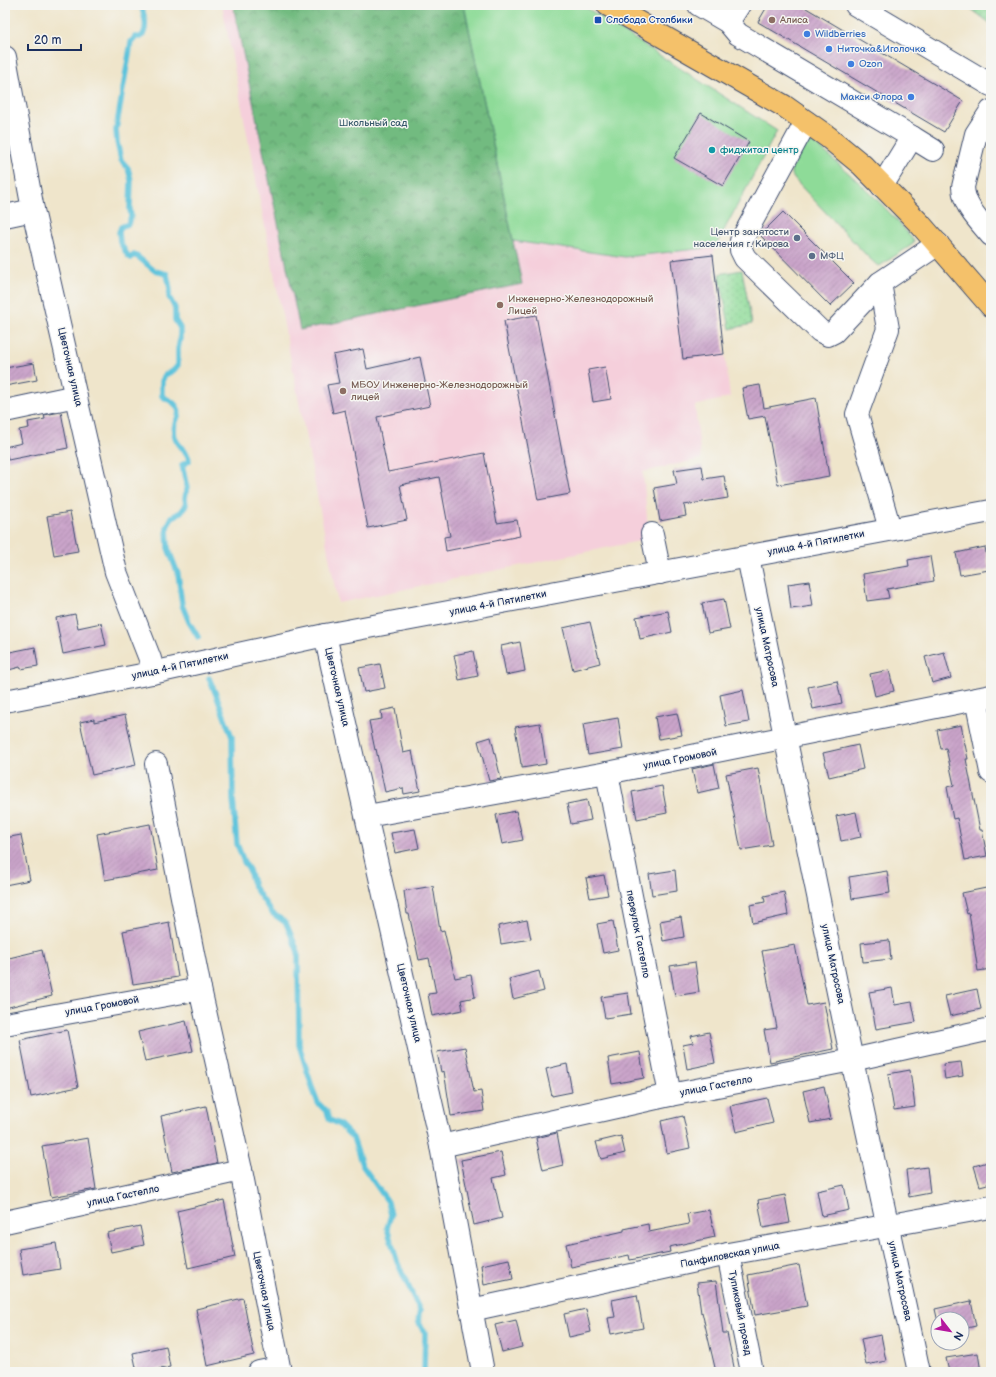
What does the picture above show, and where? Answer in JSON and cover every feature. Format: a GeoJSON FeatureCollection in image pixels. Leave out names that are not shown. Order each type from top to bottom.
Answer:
{"type":"FeatureCollection","features":[{"type":"Feature","properties":{"kind":"main road"},"geometry":{"type":"LineString","coordinates":[[608,5],[754,88],[784,106],[828,137],[856,161],[920,224],[991,306]]}},
{"type":"Feature","properties":{"kind":"street"},"geometry":{"type":"LineString","coordinates":[[699,5],[734,14],[738,34],[933,150]]}},
{"type":"Feature","properties":{"kind":"street"},"geometry":{"type":"LineString","coordinates":[[856,5],[991,85]]}},
{"type":"Feature","properties":{"kind":"street","name":"Цветочная улица"},"geometry":{"type":"LineString","coordinates":[[5,57],[34,210],[116,572],[150,659],[152,673]]}},
{"type":"Feature","properties":{"kind":"street"},"geometry":{"type":"LineString","coordinates":[[991,111],[976,134],[963,187],[963,196],[966,204],[991,235]]}},
{"type":"Feature","properties":{"kind":"street"},"geometry":{"type":"LineString","coordinates":[[806,122],[740,241],[741,250],[745,258],[820,331],[828,335],[834,332],[880,283],[938,244]]}},
{"type":"Feature","properties":{"kind":"street"},"geometry":{"type":"LineString","coordinates":[[882,186],[912,137]]}},
{"type":"Feature","properties":{"kind":"street"},"geometry":{"type":"LineString","coordinates":[[5,216],[34,210]]}},
{"type":"Feature","properties":{"kind":"street"},"geometry":{"type":"LineString","coordinates":[[880,283],[888,329],[857,414],[890,529]]}},
{"type":"Feature","properties":{"kind":"street"},"geometry":{"type":"LineString","coordinates":[[5,411],[76,396]]}},
{"type":"Feature","properties":{"kind":"street","name":"улица 4-й Пятилетки"},"geometry":{"type":"LineString","coordinates":[[5,700],[152,673],[325,635],[991,511]]}},
{"type":"Feature","properties":{"kind":"street"},"geometry":{"type":"LineString","coordinates":[[652,534],[660,573]]}},
{"type":"Feature","properties":{"kind":"street","name":"улица Матросова"},"geometry":{"type":"LineString","coordinates":[[748,556],[852,1060],[919,1372]]}},
{"type":"Feature","properties":{"kind":"street","name":"Цветочная улица"},"geometry":{"type":"LineString","coordinates":[[325,635],[441,1146],[483,1372]]}},
{"type":"Feature","properties":{"kind":"street"},"geometry":{"type":"LineString","coordinates":[[984,698],[991,772]]}},
{"type":"Feature","properties":{"kind":"street","name":"улица Громовой"},"geometry":{"type":"LineString","coordinates":[[367,816],[607,773],[984,698]]}},
{"type":"Feature","properties":{"kind":"street","name":"Цветочная улица"},"geometry":{"type":"LineString","coordinates":[[156,764],[200,989],[241,1170],[273,1371]]}},
{"type":"Feature","properties":{"kind":"street","name":"переулок Гастелло"},"geometry":{"type":"LineString","coordinates":[[607,773],[670,1095]]}},
{"type":"Feature","properties":{"kind":"street","name":"улица Громовой"},"geometry":{"type":"LineString","coordinates":[[5,1024],[200,989]]}},
{"type":"Feature","properties":{"kind":"street","name":"улица Гастелло"},"geometry":{"type":"LineString","coordinates":[[441,1146],[670,1095],[852,1060],[991,1029]]}},
{"type":"Feature","properties":{"kind":"street","name":"улица Гастелло"},"geometry":{"type":"LineString","coordinates":[[5,1222],[241,1170]]}},
{"type":"Feature","properties":{"kind":"street","name":"Панфиловская улица"},"geometry":{"type":"LineString","coordinates":[[471,1310],[728,1254],[991,1207]]}},
{"type":"Feature","properties":{"kind":"street","name":"Тупиковый проезд"},"geometry":{"type":"LineString","coordinates":[[728,1254],[752,1372]]}},
{"type":"Feature","properties":{"kind":"shaded area","name":"Инженерно-Железнодорожный Лицей"},"geometry":{"type":"Polygon","coordinates":[[[222,5],[464,5],[513,241],[625,257],[715,247],[713,255],[730,397],[695,406],[701,459],[643,472],[649,539],[338,603],[222,5]]]}},
{"type":"Feature","properties":{"kind":"green space","name":"Школьный сад"},"geometry":{"type":"Polygon","coordinates":[[[233,5],[464,5],[522,284],[300,330],[233,5]]]}},
{"type":"Feature","properties":{"kind":"green space"},"geometry":{"type":"Polygon","coordinates":[[[464,5],[582,5],[777,131],[715,247],[625,257],[513,241],[464,5]]]}},
{"type":"Feature","properties":{"kind":"green space"},"geometry":{"type":"Polygon","coordinates":[[[966,5],[991,5],[991,24],[966,5]]]}},
{"type":"Feature","properties":{"kind":"green space"},"geometry":{"type":"Polygon","coordinates":[[[811,142],[817,145],[855,179],[892,215],[914,241],[913,244],[878,266],[869,258],[791,174],[791,169],[806,143],[811,142]]]}},
{"type":"Feature","properties":{"kind":"green space"},"geometry":{"type":"Polygon","coordinates":[[[742,270],[752,324],[730,329],[719,274],[742,270]]]}},
{"type":"Feature","properties":{"kind":"building"},"geometry":{"type":"Polygon","coordinates":[[[768,5],[801,5],[963,101],[944,132],[758,22],[768,5]]]}},
{"type":"Feature","properties":{"kind":"building","name":"фиджитал центр"},"geometry":{"type":"Polygon","coordinates":[[[701,113],[749,142],[723,186],[674,158],[701,113]]]}},
{"type":"Feature","properties":{"kind":"building"},"geometry":{"type":"Polygon","coordinates":[[[783,212],[854,283],[830,306],[760,235],[783,212]]]}},
{"type":"Feature","properties":{"kind":"building"},"geometry":{"type":"Polygon","coordinates":[[[713,255],[724,354],[683,359],[671,260],[713,255]]]}},
{"type":"Feature","properties":{"kind":"building","name":"Инженерно-Железнодорожный Лицей"},"geometry":{"type":"Polygon","coordinates":[[[536,315],[570,494],[538,500],[504,321],[536,315]]]}},
{"type":"Feature","properties":{"kind":"building"},"geometry":{"type":"Polygon","coordinates":[[[363,349],[367,369],[420,357],[430,406],[377,417],[388,472],[484,453],[497,523],[517,520],[520,536],[446,551],[444,537],[450,536],[439,477],[400,485],[407,520],[368,528],[345,410],[333,413],[327,385],[339,383],[333,355],[363,349]]]}},
{"type":"Feature","properties":{"kind":"building"},"geometry":{"type":"Polygon","coordinates":[[[34,363],[37,380],[5,386],[5,368],[34,363]]]}},
{"type":"Feature","properties":{"kind":"building"},"geometry":{"type":"Polygon","coordinates":[[[605,367],[611,399],[593,402],[588,370],[605,367]]]}},
{"type":"Feature","properties":{"kind":"building"},"geometry":{"type":"Polygon","coordinates":[[[760,385],[764,408],[816,398],[829,476],[778,485],[765,416],[748,419],[742,388],[760,385]]]}},
{"type":"Feature","properties":{"kind":"building"},"geometry":{"type":"Polygon","coordinates":[[[61,412],[68,448],[8,460],[5,447],[22,443],[19,430],[29,428],[28,422],[45,419],[44,415],[61,412]]]}},
{"type":"Feature","properties":{"kind":"building"},"geometry":{"type":"Polygon","coordinates":[[[702,466],[704,479],[724,476],[728,498],[684,505],[686,516],[660,521],[654,488],[677,484],[674,470],[702,466]]]}},
{"type":"Feature","properties":{"kind":"building"},"geometry":{"type":"Polygon","coordinates":[[[70,512],[78,551],[54,555],[47,516],[70,512]]]}},
{"type":"Feature","properties":{"kind":"building"},"geometry":{"type":"Polygon","coordinates":[[[985,547],[989,570],[960,575],[956,553],[985,547]]]}},
{"type":"Feature","properties":{"kind":"building"},"geometry":{"type":"Polygon","coordinates":[[[930,556],[934,581],[887,589],[889,598],[867,601],[863,574],[909,566],[908,560],[930,556]]]}},
{"type":"Feature","properties":{"kind":"building"},"geometry":{"type":"Polygon","coordinates":[[[809,581],[813,606],[791,609],[788,584],[809,581]]]}},
{"type":"Feature","properties":{"kind":"building"},"geometry":{"type":"Polygon","coordinates":[[[724,599],[730,629],[708,633],[702,603],[724,599]]]}},
{"type":"Feature","properties":{"kind":"building"},"geometry":{"type":"Polygon","coordinates":[[[668,611],[672,632],[640,639],[636,617],[668,611]]]}},
{"type":"Feature","properties":{"kind":"building"},"geometry":{"type":"Polygon","coordinates":[[[75,614],[78,628],[101,623],[106,645],[63,654],[56,618],[75,614]]]}},
{"type":"Feature","properties":{"kind":"building"},"geometry":{"type":"Polygon","coordinates":[[[590,622],[600,663],[573,670],[563,628],[590,622]]]}},
{"type":"Feature","properties":{"kind":"building"},"geometry":{"type":"Polygon","coordinates":[[[520,642],[525,671],[506,675],[501,646],[520,642]]]}},
{"type":"Feature","properties":{"kind":"building"},"geometry":{"type":"Polygon","coordinates":[[[35,647],[38,666],[21,669],[20,667],[5,671],[5,653],[35,647]]]}},
{"type":"Feature","properties":{"kind":"building"},"geometry":{"type":"Polygon","coordinates":[[[473,651],[478,676],[459,680],[454,655],[473,651]]]}},
{"type":"Feature","properties":{"kind":"building"},"geometry":{"type":"Polygon","coordinates":[[[944,652],[951,678],[932,683],[925,657],[944,652]]]}},
{"type":"Feature","properties":{"kind":"building"},"geometry":{"type":"Polygon","coordinates":[[[380,664],[385,688],[364,692],[359,668],[380,664]]]}},
{"type":"Feature","properties":{"kind":"building"},"geometry":{"type":"Polygon","coordinates":[[[889,670],[894,691],[875,696],[870,674],[889,670]]]}},
{"type":"Feature","properties":{"kind":"building"},"geometry":{"type":"Polygon","coordinates":[[[837,681],[842,703],[813,709],[808,687],[837,681]]]}},
{"type":"Feature","properties":{"kind":"building"},"geometry":{"type":"Polygon","coordinates":[[[743,690],[749,722],[726,726],[720,695],[743,690]]]}},
{"type":"Feature","properties":{"kind":"building"},"geometry":{"type":"Polygon","coordinates":[[[395,708],[403,753],[412,751],[420,791],[404,794],[403,788],[385,792],[369,721],[382,719],[381,711],[395,708]]]}},
{"type":"Feature","properties":{"kind":"building"},"geometry":{"type":"Polygon","coordinates":[[[677,713],[682,735],[659,739],[655,717],[677,713]]]}},
{"type":"Feature","properties":{"kind":"building"},"geometry":{"type":"Polygon","coordinates":[[[125,715],[136,765],[92,775],[80,722],[94,719],[94,722],[125,715]]]}},
{"type":"Feature","properties":{"kind":"building"},"geometry":{"type":"Polygon","coordinates":[[[618,718],[623,749],[588,755],[583,724],[618,718]]]}},
{"type":"Feature","properties":{"kind":"building"},"geometry":{"type":"Polygon","coordinates":[[[540,723],[546,764],[522,768],[515,727],[540,723]]]}},
{"type":"Feature","properties":{"kind":"building"},"geometry":{"type":"Polygon","coordinates":[[[961,725],[980,830],[982,830],[987,856],[965,860],[957,818],[953,819],[947,787],[954,785],[946,748],[941,749],[937,730],[961,725]]]}},
{"type":"Feature","properties":{"kind":"building"},"geometry":{"type":"Polygon","coordinates":[[[491,737],[501,779],[489,781],[478,741],[491,737]]]}},
{"type":"Feature","properties":{"kind":"building"},"geometry":{"type":"Polygon","coordinates":[[[858,745],[863,769],[829,777],[823,753],[858,745]]]}},
{"type":"Feature","properties":{"kind":"building"},"geometry":{"type":"Polygon","coordinates":[[[714,764],[719,788],[697,793],[692,769],[714,764]]]}},
{"type":"Feature","properties":{"kind":"building"},"geometry":{"type":"Polygon","coordinates":[[[758,768],[772,845],[741,850],[726,774],[758,768]]]}},
{"type":"Feature","properties":{"kind":"building"},"geometry":{"type":"Polygon","coordinates":[[[662,786],[667,813],[637,819],[632,792],[662,786]]]}},
{"type":"Feature","properties":{"kind":"building"},"geometry":{"type":"Polygon","coordinates":[[[587,800],[591,820],[571,824],[567,804],[587,800]]]}},
{"type":"Feature","properties":{"kind":"building"},"geometry":{"type":"Polygon","coordinates":[[[516,811],[523,840],[502,844],[496,815],[516,811]]]}},
{"type":"Feature","properties":{"kind":"building"},"geometry":{"type":"Polygon","coordinates":[[[856,812],[861,837],[841,841],[836,816],[856,812]]]}},
{"type":"Feature","properties":{"kind":"building"},"geometry":{"type":"Polygon","coordinates":[[[150,824],[158,870],[105,880],[97,834],[150,824]]]}},
{"type":"Feature","properties":{"kind":"building"},"geometry":{"type":"Polygon","coordinates":[[[415,829],[419,848],[395,853],[391,833],[415,829]]]}},
{"type":"Feature","properties":{"kind":"building"},"geometry":{"type":"Polygon","coordinates":[[[21,835],[30,880],[5,885],[5,838],[21,835]]]}},
{"type":"Feature","properties":{"kind":"building"},"geometry":{"type":"Polygon","coordinates":[[[675,870],[677,891],[652,895],[649,874],[675,870]]]}},
{"type":"Feature","properties":{"kind":"building"},"geometry":{"type":"Polygon","coordinates":[[[887,871],[890,893],[852,899],[849,877],[887,871]]]}},
{"type":"Feature","properties":{"kind":"building"},"geometry":{"type":"Polygon","coordinates":[[[604,875],[608,895],[590,898],[586,878],[604,875]]]}},
{"type":"Feature","properties":{"kind":"building"},"geometry":{"type":"Polygon","coordinates":[[[433,886],[440,931],[444,930],[455,978],[471,975],[475,997],[461,1000],[463,1010],[432,1016],[428,994],[436,993],[429,958],[419,960],[409,914],[407,914],[404,891],[433,886]]]}},
{"type":"Feature","properties":{"kind":"building"},"geometry":{"type":"Polygon","coordinates":[[[991,887],[991,969],[978,971],[969,913],[967,914],[962,893],[991,887]]]}},
{"type":"Feature","properties":{"kind":"building"},"geometry":{"type":"Polygon","coordinates":[[[784,892],[788,915],[753,923],[750,905],[765,902],[764,896],[784,892]]]}},
{"type":"Feature","properties":{"kind":"building"},"geometry":{"type":"Polygon","coordinates":[[[681,917],[684,937],[663,941],[660,921],[681,917]]]}},
{"type":"Feature","properties":{"kind":"building"},"geometry":{"type":"Polygon","coordinates":[[[527,920],[531,939],[501,944],[498,926],[527,920]]]}},
{"type":"Feature","properties":{"kind":"building"},"geometry":{"type":"Polygon","coordinates":[[[613,921],[618,950],[603,953],[597,924],[613,921]]]}},
{"type":"Feature","properties":{"kind":"building"},"geometry":{"type":"Polygon","coordinates":[[[169,922],[178,977],[133,984],[123,931],[169,922]]]}},
{"type":"Feature","properties":{"kind":"building"},"geometry":{"type":"Polygon","coordinates":[[[889,940],[891,959],[863,962],[861,943],[889,940]]]}},
{"type":"Feature","properties":{"kind":"building"},"geometry":{"type":"Polygon","coordinates":[[[795,945],[807,1005],[824,1002],[833,1049],[770,1062],[764,1030],[777,1028],[762,951],[795,945]]]}},
{"type":"Feature","properties":{"kind":"building"},"geometry":{"type":"Polygon","coordinates":[[[42,950],[52,996],[5,1008],[5,959],[42,950]]]}},
{"type":"Feature","properties":{"kind":"building"},"geometry":{"type":"Polygon","coordinates":[[[695,962],[699,992],[675,996],[670,966],[695,962]]]}},
{"type":"Feature","properties":{"kind":"building"},"geometry":{"type":"Polygon","coordinates":[[[539,971],[544,991],[513,999],[509,979],[539,971]]]}},
{"type":"Feature","properties":{"kind":"building"},"geometry":{"type":"Polygon","coordinates":[[[892,988],[895,1005],[912,1002],[916,1022],[876,1029],[869,992],[892,988]]]}},
{"type":"Feature","properties":{"kind":"building"},"geometry":{"type":"Polygon","coordinates":[[[977,989],[981,1009],[950,1016],[945,996],[977,989]]]}},
{"type":"Feature","properties":{"kind":"building"},"geometry":{"type":"Polygon","coordinates":[[[628,993],[631,1014],[605,1018],[601,997],[628,993]]]}},
{"type":"Feature","properties":{"kind":"building"},"geometry":{"type":"Polygon","coordinates":[[[186,1021],[193,1051],[145,1061],[138,1032],[186,1021]]]}},
{"type":"Feature","properties":{"kind":"building"},"geometry":{"type":"Polygon","coordinates":[[[67,1030],[78,1087],[31,1097],[20,1040],[67,1030]]]}},
{"type":"Feature","properties":{"kind":"building"},"geometry":{"type":"Polygon","coordinates":[[[709,1032],[715,1063],[687,1069],[683,1045],[693,1043],[691,1036],[709,1032]]]}},
{"type":"Feature","properties":{"kind":"building"},"geometry":{"type":"Polygon","coordinates":[[[465,1047],[474,1092],[481,1091],[484,1111],[451,1116],[444,1071],[441,1072],[437,1052],[465,1047]]]}},
{"type":"Feature","properties":{"kind":"building"},"geometry":{"type":"Polygon","coordinates":[[[640,1052],[644,1078],[612,1084],[608,1058],[640,1052]]]}},
{"type":"Feature","properties":{"kind":"building"},"geometry":{"type":"Polygon","coordinates":[[[961,1062],[963,1076],[945,1079],[943,1064],[961,1062]]]}},
{"type":"Feature","properties":{"kind":"building"},"geometry":{"type":"Polygon","coordinates":[[[567,1064],[572,1092],[552,1096],[546,1069],[567,1064]]]}},
{"type":"Feature","properties":{"kind":"building"},"geometry":{"type":"Polygon","coordinates":[[[910,1070],[915,1107],[894,1110],[888,1074],[910,1070]]]}},
{"type":"Feature","properties":{"kind":"building"},"geometry":{"type":"Polygon","coordinates":[[[824,1086],[831,1119],[810,1123],[803,1091],[824,1086]]]}},
{"type":"Feature","properties":{"kind":"building"},"geometry":{"type":"Polygon","coordinates":[[[767,1098],[773,1123],[736,1132],[730,1106],[767,1098]]]}},
{"type":"Feature","properties":{"kind":"building"},"geometry":{"type":"Polygon","coordinates":[[[206,1106],[217,1163],[172,1172],[161,1116],[206,1106]]]}},
{"type":"Feature","properties":{"kind":"building"},"geometry":{"type":"Polygon","coordinates":[[[683,1116],[690,1148],[667,1153],[661,1121],[683,1116]]]}},
{"type":"Feature","properties":{"kind":"building"},"geometry":{"type":"Polygon","coordinates":[[[557,1133],[563,1165],[543,1170],[536,1138],[557,1133]]]}},
{"type":"Feature","properties":{"kind":"building"},"geometry":{"type":"Polygon","coordinates":[[[621,1136],[625,1153],[601,1159],[596,1142],[621,1136]]]}},
{"type":"Feature","properties":{"kind":"building"},"geometry":{"type":"Polygon","coordinates":[[[88,1138],[96,1189],[51,1197],[42,1146],[88,1138]]]}},
{"type":"Feature","properties":{"kind":"building"},"geometry":{"type":"Polygon","coordinates":[[[501,1152],[506,1175],[493,1178],[502,1218],[474,1225],[461,1160],[501,1152]]]}},
{"type":"Feature","properties":{"kind":"building"},"geometry":{"type":"Polygon","coordinates":[[[991,1161],[991,1183],[980,1186],[974,1166],[991,1161]]]}},
{"type":"Feature","properties":{"kind":"building"},"geometry":{"type":"Polygon","coordinates":[[[927,1167],[930,1193],[909,1197],[906,1170],[927,1167]]]}},
{"type":"Feature","properties":{"kind":"building"},"geometry":{"type":"Polygon","coordinates":[[[844,1185],[849,1210],[822,1216],[817,1191],[844,1185]]]}},
{"type":"Feature","properties":{"kind":"building"},"geometry":{"type":"Polygon","coordinates":[[[785,1195],[790,1223],[763,1228],[758,1200],[785,1195]]]}},
{"type":"Feature","properties":{"kind":"building"},"geometry":{"type":"Polygon","coordinates":[[[224,1200],[235,1257],[188,1268],[177,1211],[224,1200]]]}},
{"type":"Feature","properties":{"kind":"building"},"geometry":{"type":"Polygon","coordinates":[[[709,1210],[715,1237],[669,1247],[670,1252],[630,1260],[629,1255],[571,1267],[566,1244],[648,1224],[649,1232],[689,1224],[687,1214],[709,1210]]]}},
{"type":"Feature","properties":{"kind":"building"},"geometry":{"type":"Polygon","coordinates":[[[140,1226],[144,1245],[111,1252],[107,1233],[140,1226]]]}},
{"type":"Feature","properties":{"kind":"building"},"geometry":{"type":"Polygon","coordinates":[[[56,1243],[60,1269],[23,1275],[19,1249],[56,1243]]]}},
{"type":"Feature","properties":{"kind":"building"},"geometry":{"type":"Polygon","coordinates":[[[509,1259],[513,1279],[484,1285],[481,1265],[509,1259]]]}},
{"type":"Feature","properties":{"kind":"building"},"geometry":{"type":"Polygon","coordinates":[[[799,1265],[807,1306],[755,1315],[748,1275],[799,1265]]]}},
{"type":"Feature","properties":{"kind":"building"},"geometry":{"type":"Polygon","coordinates":[[[716,1281],[723,1333],[727,1333],[735,1372],[716,1372],[702,1312],[701,1313],[697,1283],[716,1281]]]}},
{"type":"Feature","properties":{"kind":"building"},"geometry":{"type":"Polygon","coordinates":[[[637,1295],[643,1328],[611,1334],[608,1318],[615,1317],[612,1300],[637,1295]]]}},
{"type":"Feature","properties":{"kind":"building"},"geometry":{"type":"Polygon","coordinates":[[[243,1298],[254,1355],[207,1366],[196,1309],[243,1298]]]}},
{"type":"Feature","properties":{"kind":"building"},"geometry":{"type":"Polygon","coordinates":[[[971,1301],[976,1326],[970,1327],[970,1311],[935,1311],[935,1309],[971,1301]]]}},
{"type":"Feature","properties":{"kind":"building"},"geometry":{"type":"Polygon","coordinates":[[[586,1309],[591,1332],[569,1337],[564,1314],[586,1309]]]}},
{"type":"Feature","properties":{"kind":"building"},"geometry":{"type":"Polygon","coordinates":[[[516,1320],[522,1347],[502,1352],[495,1325],[516,1320]]]}},
{"type":"Feature","properties":{"kind":"building"},"geometry":{"type":"Polygon","coordinates":[[[881,1335],[886,1361],[866,1365],[861,1339],[881,1335]]]}},
{"type":"Feature","properties":{"kind":"building"},"geometry":{"type":"Polygon","coordinates":[[[166,1346],[170,1367],[146,1372],[137,1372],[133,1353],[166,1346]]]}},
{"type":"Feature","properties":{"kind":"building"},"geometry":{"type":"Polygon","coordinates":[[[978,1353],[981,1372],[949,1372],[946,1358],[978,1353]]]}},
{"type":"Feature","properties":{"kind":"waterway"},"geometry":{"type":"LineString","coordinates":[[141,5],[145,22],[145,30],[141,37],[135,37],[131,42],[116,130],[121,160],[128,168],[131,180],[131,217],[128,224],[121,227],[119,232],[120,242],[128,256],[131,258],[134,255],[155,271],[167,274],[170,289],[169,297],[175,308],[175,320],[180,328],[178,365],[174,370],[165,375],[162,381],[162,396],[174,403],[179,411],[174,427],[175,436],[176,440],[187,454],[189,461],[182,465],[187,488],[185,498],[186,505],[181,512],[172,517],[167,527],[168,548],[178,574],[182,605],[189,622],[198,637]]}},
{"type":"Feature","properties":{"kind":"waterway"},"geometry":{"type":"LineString","coordinates":[[209,678],[232,737],[233,799],[237,844],[249,870],[254,887],[272,913],[286,923],[298,952],[299,1045],[313,1090],[318,1103],[327,1112],[330,1120],[339,1124],[353,1138],[362,1165],[388,1202],[391,1215],[387,1228],[398,1264],[420,1311],[418,1320],[425,1332],[425,1372]]}},
{"type":"Feature","properties":{"kind":"place","name":"Слобода Столбики"},"geometry":{"type":"Point","coordinates":[598,20]}},
{"type":"Feature","properties":{"kind":"place","name":"Алиса"},"geometry":{"type":"Point","coordinates":[772,20]}},
{"type":"Feature","properties":{"kind":"place","name":"Wildberries"},"geometry":{"type":"Point","coordinates":[807,34]}},
{"type":"Feature","properties":{"kind":"place","name":"Ниточка&Иголочка"},"geometry":{"type":"Point","coordinates":[829,49]}},
{"type":"Feature","properties":{"kind":"place","name":"Ozon"},"geometry":{"type":"Point","coordinates":[851,64]}},
{"type":"Feature","properties":{"kind":"place","name":"Макси Флора"},"geometry":{"type":"Point","coordinates":[911,97]}},
{"type":"Feature","properties":{"kind":"place","name":"фиджитал центр"},"geometry":{"type":"Point","coordinates":[712,150]}},
{"type":"Feature","properties":{"kind":"place","name":"Центр занятости населения г. Кирова"},"geometry":{"type":"Point","coordinates":[797,238]}},
{"type":"Feature","properties":{"kind":"place","name":"МФЦ"},"geometry":{"type":"Point","coordinates":[812,256]}},
{"type":"Feature","properties":{"kind":"place","name":"Инженерно-Железнодорожный Лицей"},"geometry":{"type":"Point","coordinates":[500,305]}},
{"type":"Feature","properties":{"kind":"place","name":"МБОУ Инженерно-Железнодорожный лицей"},"geometry":{"type":"Point","coordinates":[343,391]}}]}
